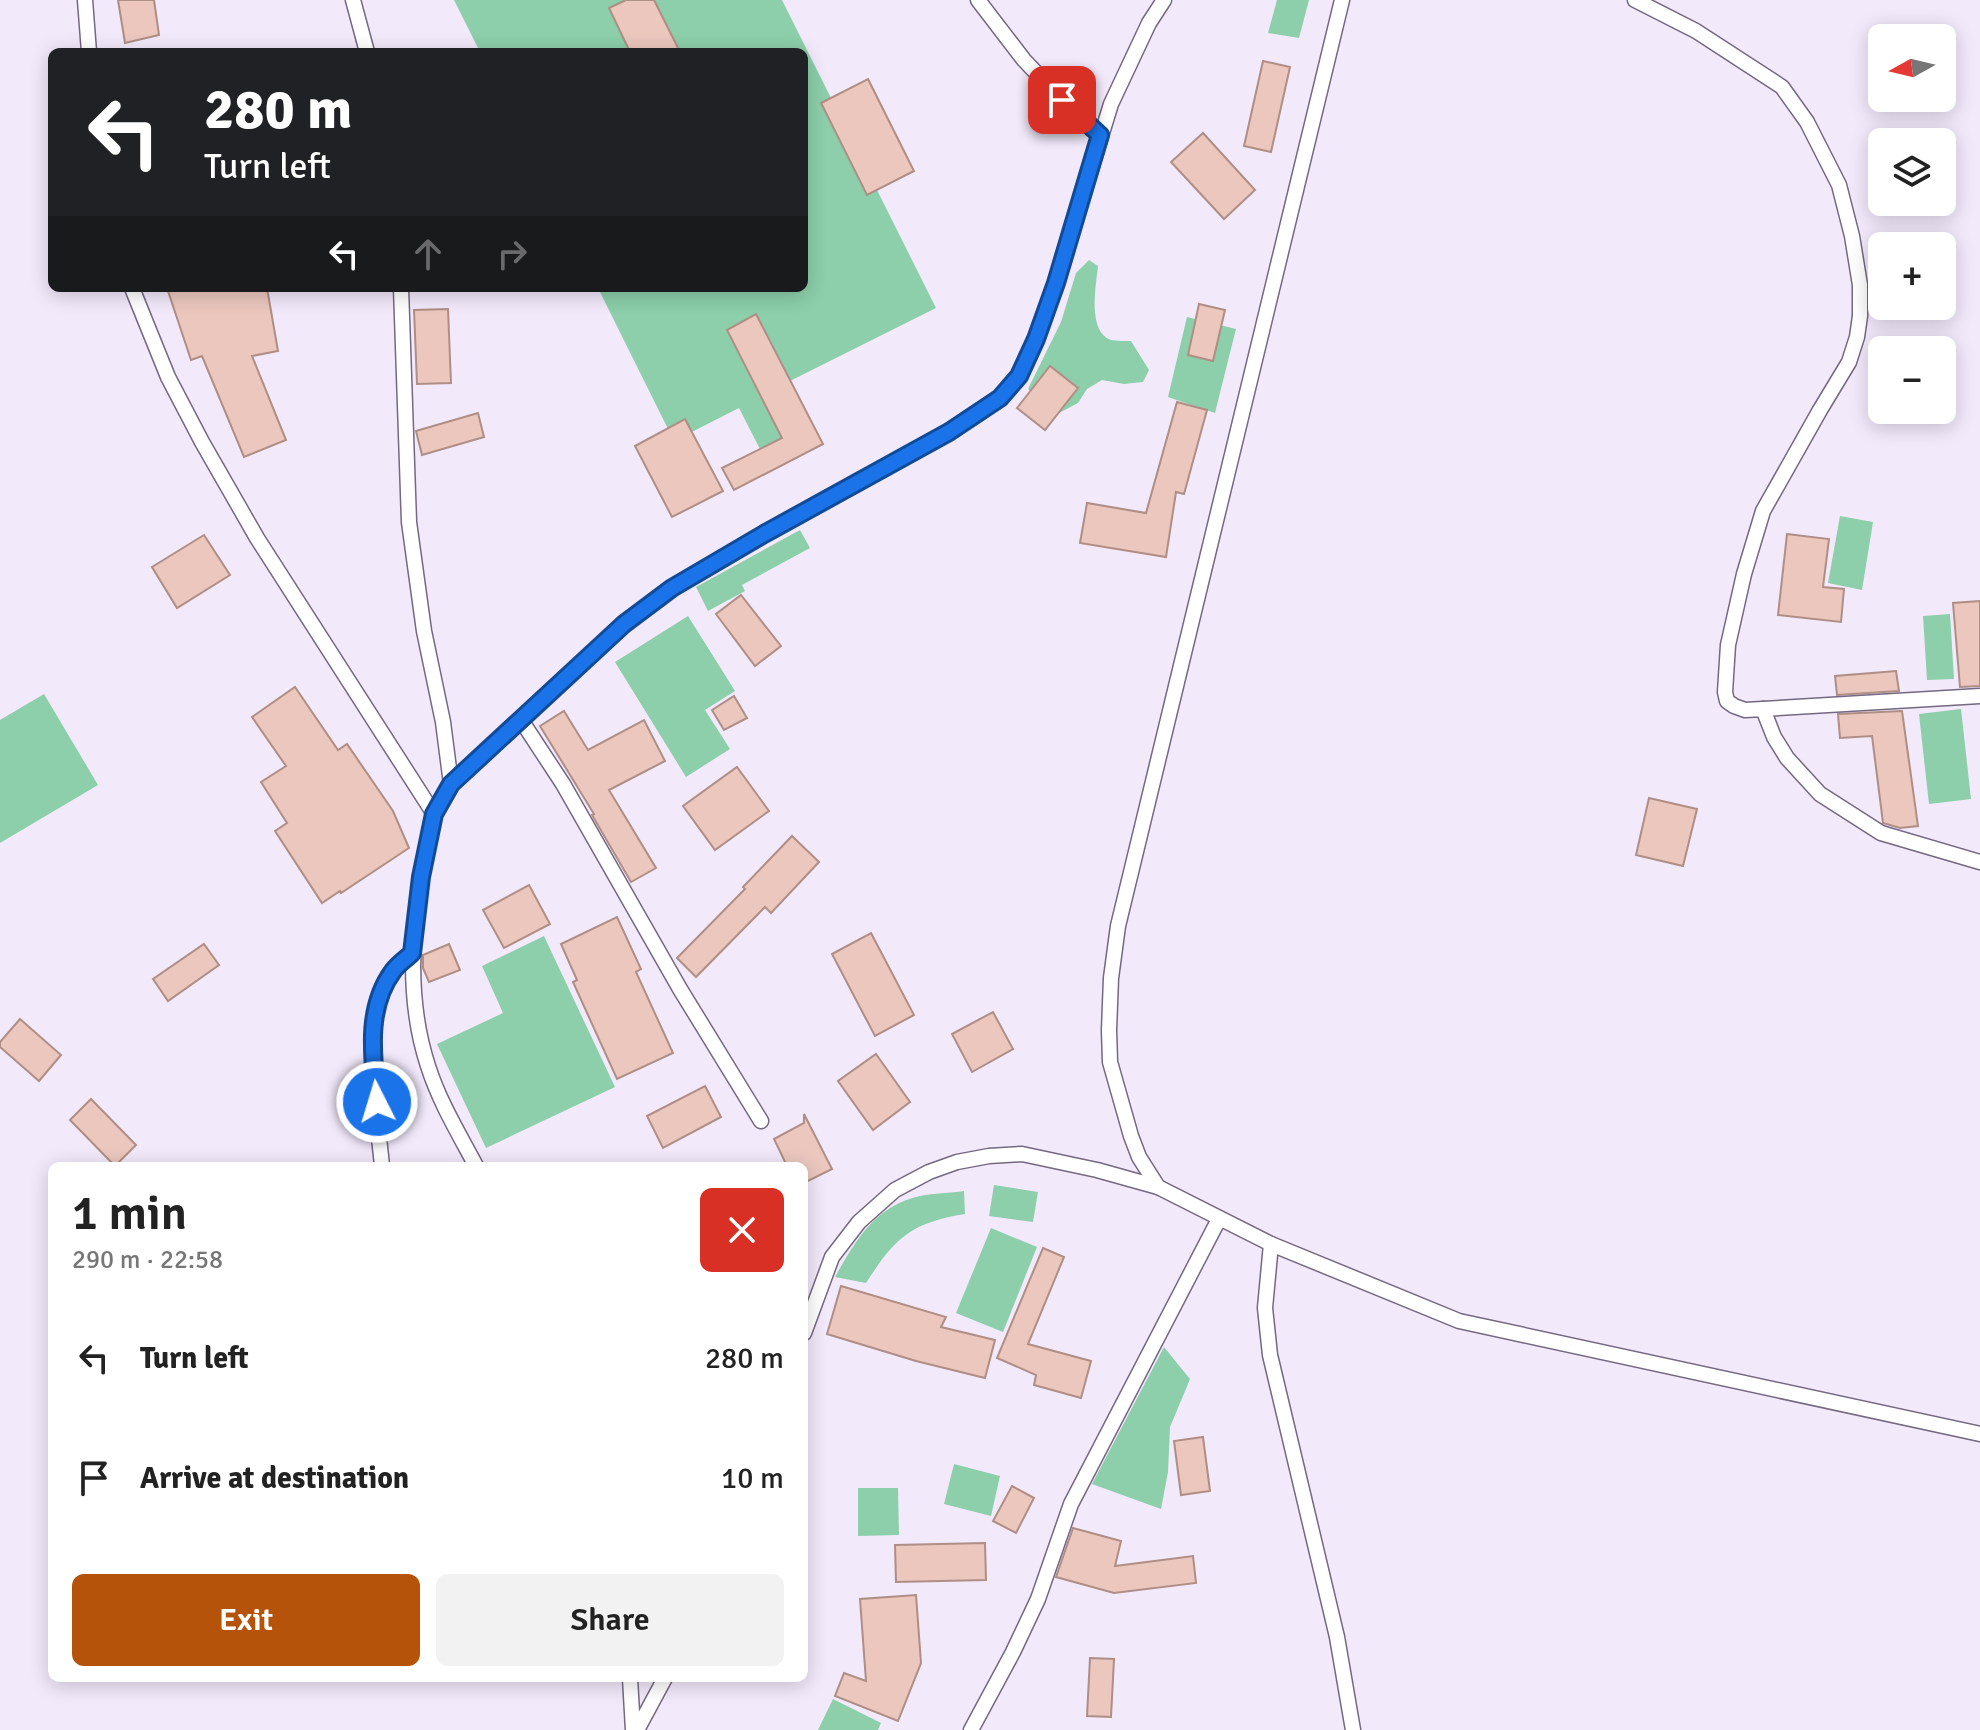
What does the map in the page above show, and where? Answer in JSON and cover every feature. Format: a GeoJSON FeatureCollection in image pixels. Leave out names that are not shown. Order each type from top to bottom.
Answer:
{"type":"FeatureCollection","features":[{"type":"Feature","properties":{"kind":"lane"},"geometry":{"type":"LineString","coordinates":[[85,0],[89,48]]}},
{"type":"Feature","properties":{"kind":"lane"},"geometry":{"type":"LineString","coordinates":[[353,0],[366,48]]}},
{"type":"Feature","properties":{"kind":"lane"},"geometry":{"type":"LineString","coordinates":[[978,0],[1024,60],[1100,135]]}},
{"type":"Feature","properties":{"kind":"lane"},"geometry":{"type":"LineString","coordinates":[[474,1162],[428,1067],[419,1028],[412,953],[421,877],[434,814],[451,784],[624,624],[672,588],[949,432],[1000,398],[1019,376],[1036,339],[1111,104],[1149,23],[1164,0]]}},
{"type":"Feature","properties":{"kind":"lane"},"geometry":{"type":"LineString","coordinates":[[1158,1187],[1139,1157],[1110,1062],[1111,978],[1118,926],[1342,0]]}},
{"type":"Feature","properties":{"kind":"lane"},"geometry":{"type":"LineString","coordinates":[[1635,0],[1696,31],[1782,87],[1807,122],[1839,185],[1860,285],[1860,316],[1849,362],[1763,511],[1744,574],[1728,645],[1727,701],[1745,710],[1980,696]]}},
{"type":"Feature","properties":{"kind":"lane"},"geometry":{"type":"LineString","coordinates":[[134,292],[168,377],[241,511],[434,814]]}},
{"type":"Feature","properties":{"kind":"lane"},"geometry":{"type":"LineString","coordinates":[[401,292],[409,522],[424,631],[443,722],[451,784]]}},
{"type":"Feature","properties":{"kind":"lane"},"geometry":{"type":"LineString","coordinates":[[1763,709],[1774,737],[1787,758],[1820,794],[1881,833],[1980,862]]}},
{"type":"Feature","properties":{"kind":"lane"},"geometry":{"type":"LineString","coordinates":[[521,720],[563,784],[680,989],[761,1121]]}},
{"type":"Feature","properties":{"kind":"lane"},"geometry":{"type":"LineString","coordinates":[[382,1162],[372,1053],[373,1026],[385,984],[412,953]]}},
{"type":"Feature","properties":{"kind":"lane"},"geometry":{"type":"LineString","coordinates":[[808,1322],[832,1257],[859,1222],[895,1190],[929,1172],[957,1162],[1022,1154],[1158,1187],[1271,1244],[1459,1321],[1980,1434]]}},
{"type":"Feature","properties":{"kind":"lane"},"geometry":{"type":"LineString","coordinates":[[971,1730],[1038,1599],[1071,1504],[1219,1219]]}},
{"type":"Feature","properties":{"kind":"lane"},"geometry":{"type":"LineString","coordinates":[[1271,1244],[1265,1308],[1270,1355],[1337,1637],[1353,1730]]}},
{"type":"Feature","properties":{"kind":"lane"},"geometry":{"type":"LineString","coordinates":[[630,1682],[635,1730]]}},
{"type":"Feature","properties":{"kind":"lane"},"geometry":{"type":"LineString","coordinates":[[635,1730],[663,1682]]}},
{"type":"Feature","properties":{"kind":"green space"},"geometry":{"type":"Polygon","coordinates":[[[454,0],[782,0],[806,48],[478,48],[454,0]]]}},
{"type":"Feature","properties":{"kind":"green space"},"geometry":{"type":"Polygon","coordinates":[[[1277,0],[1309,0],[1299,38],[1268,33],[1277,0]]]}},
{"type":"Feature","properties":{"kind":"green space"},"geometry":{"type":"Polygon","coordinates":[[[808,52],[936,308],[782,385],[806,433],[763,455],[739,408],[674,441],[600,292],[808,292],[808,52]]]}},
{"type":"Feature","properties":{"kind":"green space"},"geometry":{"type":"Polygon","coordinates":[[[1089,260],[1098,266],[1095,307],[1099,328],[1111,340],[1131,341],[1149,370],[1143,382],[1124,384],[1102,380],[1087,389],[1078,403],[1059,413],[1028,389],[1061,322],[1076,273],[1089,260]]]}},
{"type":"Feature","properties":{"kind":"green space"},"geometry":{"type":"Polygon","coordinates":[[[1187,317],[1236,329],[1215,413],[1168,397],[1187,317]]]}},
{"type":"Feature","properties":{"kind":"green space"},"geometry":{"type":"Polygon","coordinates":[[[1840,516],[1873,522],[1862,590],[1828,583],[1840,516]]]}},
{"type":"Feature","properties":{"kind":"green space"},"geometry":{"type":"Polygon","coordinates":[[[800,530],[810,548],[742,585],[745,591],[708,611],[696,587],[800,530]]]}},
{"type":"Feature","properties":{"kind":"green space"},"geometry":{"type":"Polygon","coordinates":[[[1950,614],[1954,679],[1927,680],[1923,616],[1950,614]]]}},
{"type":"Feature","properties":{"kind":"green space"},"geometry":{"type":"Polygon","coordinates":[[[688,616],[735,691],[705,710],[730,749],[686,777],[615,662],[688,616]]]}},
{"type":"Feature","properties":{"kind":"green space"},"geometry":{"type":"Polygon","coordinates":[[[44,694],[98,785],[0,843],[0,720],[44,694]]]}},
{"type":"Feature","properties":{"kind":"green space"},"geometry":{"type":"Polygon","coordinates":[[[1961,709],[1971,799],[1929,804],[1919,714],[1961,709]]]}},
{"type":"Feature","properties":{"kind":"green space"},"geometry":{"type":"Polygon","coordinates":[[[544,936],[615,1087],[486,1148],[437,1044],[503,1013],[482,966],[544,936]]]}},
{"type":"Feature","properties":{"kind":"green space"},"geometry":{"type":"Polygon","coordinates":[[[994,1185],[1038,1192],[1033,1222],[989,1216],[994,1185]]]}},
{"type":"Feature","properties":{"kind":"green space"},"geometry":{"type":"Polygon","coordinates":[[[964,1191],[965,1214],[930,1222],[906,1235],[886,1254],[866,1283],[835,1277],[868,1226],[891,1208],[920,1196],[964,1191]]]}},
{"type":"Feature","properties":{"kind":"green space"},"geometry":{"type":"Polygon","coordinates":[[[991,1228],[1037,1247],[1003,1332],[956,1313],[991,1228]]]}},
{"type":"Feature","properties":{"kind":"green space"},"geometry":{"type":"Polygon","coordinates":[[[1164,1347],[1190,1379],[1170,1427],[1168,1472],[1161,1509],[1092,1484],[1164,1347]]]}},
{"type":"Feature","properties":{"kind":"green space"},"geometry":{"type":"Polygon","coordinates":[[[954,1464],[1000,1476],[991,1516],[944,1504],[954,1464]]]}},
{"type":"Feature","properties":{"kind":"green space"},"geometry":{"type":"Polygon","coordinates":[[[858,1488],[898,1488],[899,1535],[858,1536],[858,1488]]]}},
{"type":"Feature","properties":{"kind":"green space"},"geometry":{"type":"Polygon","coordinates":[[[833,1699],[881,1723],[878,1730],[818,1730],[833,1699]]]}},
{"type":"Feature","properties":{"kind":"building"},"geometry":{"type":"Polygon","coordinates":[[[118,0],[154,0],[159,35],[125,43],[118,0]]]}},
{"type":"Feature","properties":{"kind":"building"},"geometry":{"type":"Polygon","coordinates":[[[626,0],[654,0],[678,48],[628,48],[609,8],[626,0]]]}},
{"type":"Feature","properties":{"kind":"building"},"geometry":{"type":"Polygon","coordinates":[[[1263,61],[1290,67],[1271,152],[1244,146],[1263,61]]]}},
{"type":"Feature","properties":{"kind":"building"},"geometry":{"type":"Polygon","coordinates":[[[868,79],[914,171],[867,195],[821,103],[868,79]]]}},
{"type":"Feature","properties":{"kind":"building"},"geometry":{"type":"Polygon","coordinates":[[[1203,133],[1255,190],[1224,219],[1171,162],[1203,133]]]}},
{"type":"Feature","properties":{"kind":"building"},"geometry":{"type":"Polygon","coordinates":[[[168,292],[268,292],[278,351],[252,356],[286,440],[244,457],[202,356],[191,360],[168,292]]]}},
{"type":"Feature","properties":{"kind":"building"},"geometry":{"type":"Polygon","coordinates":[[[1199,304],[1225,310],[1213,361],[1188,355],[1199,304]]]}},
{"type":"Feature","properties":{"kind":"building"},"geometry":{"type":"Polygon","coordinates":[[[448,309],[451,383],[417,384],[414,310],[448,309]]]}},
{"type":"Feature","properties":{"kind":"building"},"geometry":{"type":"Polygon","coordinates":[[[756,314],[823,444],[734,490],[722,468],[782,438],[727,330],[756,314]]]}},
{"type":"Feature","properties":{"kind":"building"},"geometry":{"type":"Polygon","coordinates":[[[1050,366],[1078,388],[1045,430],[1017,408],[1050,366]]]}},
{"type":"Feature","properties":{"kind":"building"},"geometry":{"type":"Polygon","coordinates":[[[1177,402],[1207,410],[1184,494],[1176,492],[1166,557],[1080,543],[1087,503],[1146,513],[1177,402]]]}},
{"type":"Feature","properties":{"kind":"building"},"geometry":{"type":"Polygon","coordinates":[[[478,413],[484,437],[422,455],[416,431],[478,413]]]}},
{"type":"Feature","properties":{"kind":"building"},"geometry":{"type":"Polygon","coordinates":[[[685,419],[723,491],[672,517],[635,446],[685,419]]]}},
{"type":"Feature","properties":{"kind":"building"},"geometry":{"type":"Polygon","coordinates":[[[1787,534],[1829,539],[1823,587],[1844,589],[1841,622],[1778,615],[1787,534]]]}},
{"type":"Feature","properties":{"kind":"building"},"geometry":{"type":"Polygon","coordinates":[[[204,535],[230,575],[177,608],[152,567],[204,535]]]}},
{"type":"Feature","properties":{"kind":"building"},"geometry":{"type":"Polygon","coordinates":[[[741,595],[781,646],[755,666],[716,614],[741,595]]]}},
{"type":"Feature","properties":{"kind":"building"},"geometry":{"type":"Polygon","coordinates":[[[1980,601],[1980,686],[1960,687],[1953,603],[1980,601]]]}},
{"type":"Feature","properties":{"kind":"building"},"geometry":{"type":"Polygon","coordinates":[[[1896,671],[1899,691],[1837,695],[1835,676],[1896,671]]]}},
{"type":"Feature","properties":{"kind":"building"},"geometry":{"type":"Polygon","coordinates":[[[295,687],[338,750],[347,744],[393,811],[409,848],[322,903],[275,831],[287,823],[261,782],[286,766],[252,717],[295,687]]]}},
{"type":"Feature","properties":{"kind":"building"},"geometry":{"type":"Polygon","coordinates":[[[734,696],[747,718],[724,730],[712,710],[734,696]]]}},
{"type":"Feature","properties":{"kind":"building"},"geometry":{"type":"Polygon","coordinates":[[[564,711],[588,750],[644,720],[665,761],[609,790],[656,868],[631,882],[540,726],[564,711]]]}},
{"type":"Feature","properties":{"kind":"building"},"geometry":{"type":"Polygon","coordinates":[[[1902,711],[1918,826],[1900,828],[1883,823],[1872,736],[1840,738],[1838,714],[1902,711]]]}},
{"type":"Feature","properties":{"kind":"building"},"geometry":{"type":"Polygon","coordinates":[[[737,767],[769,811],[715,850],[683,806],[737,767]]]}},
{"type":"Feature","properties":{"kind":"building"},"geometry":{"type":"Polygon","coordinates":[[[1649,798],[1697,809],[1683,866],[1636,855],[1649,798]]]}},
{"type":"Feature","properties":{"kind":"building"},"geometry":{"type":"Polygon","coordinates":[[[792,836],[819,862],[771,913],[765,907],[696,977],[677,958],[792,836]]]}},
{"type":"Feature","properties":{"kind":"building"},"geometry":{"type":"Polygon","coordinates":[[[529,885],[550,924],[504,948],[483,910],[529,885]]]}},
{"type":"Feature","properties":{"kind":"building"},"geometry":{"type":"Polygon","coordinates":[[[617,917],[641,969],[636,972],[673,1053],[617,1079],[573,982],[577,980],[561,944],[617,917]]]}},
{"type":"Feature","properties":{"kind":"building"},"geometry":{"type":"Polygon","coordinates":[[[871,933],[914,1015],[875,1036],[832,954],[871,933]]]}},
{"type":"Feature","properties":{"kind":"building"},"geometry":{"type":"Polygon","coordinates":[[[204,944],[219,965],[168,1001],[153,979],[204,944]]]}},
{"type":"Feature","properties":{"kind":"building"},"geometry":{"type":"Polygon","coordinates":[[[449,944],[460,970],[429,982],[423,968],[423,955],[449,944]]]}},
{"type":"Feature","properties":{"kind":"building"},"geometry":{"type":"Polygon","coordinates":[[[993,1012],[1013,1049],[972,1072],[952,1034],[993,1012]]]}},
{"type":"Feature","properties":{"kind":"building"},"geometry":{"type":"Polygon","coordinates":[[[20,1019],[61,1055],[39,1081],[0,1047],[0,1042],[20,1019]]]}},
{"type":"Feature","properties":{"kind":"building"},"geometry":{"type":"Polygon","coordinates":[[[876,1054],[910,1102],[873,1130],[838,1081],[876,1054]]]}},
{"type":"Feature","properties":{"kind":"building"},"geometry":{"type":"Polygon","coordinates":[[[705,1086],[721,1117],[663,1148],[647,1116],[705,1086]]]}},
{"type":"Feature","properties":{"kind":"building"},"geometry":{"type":"Polygon","coordinates":[[[91,1099],[136,1145],[119,1162],[111,1162],[70,1120],[91,1099]]]}},
{"type":"Feature","properties":{"kind":"building"},"geometry":{"type":"Polygon","coordinates":[[[804,1114],[832,1169],[808,1181],[808,1162],[785,1162],[774,1139],[804,1123],[804,1114]]]}},
{"type":"Feature","properties":{"kind":"building"},"geometry":{"type":"Polygon","coordinates":[[[1043,1248],[1064,1257],[1028,1344],[1091,1361],[1081,1398],[1034,1385],[1036,1375],[997,1358],[1043,1248]]]}},
{"type":"Feature","properties":{"kind":"building"},"geometry":{"type":"Polygon","coordinates":[[[841,1286],[946,1317],[941,1327],[995,1340],[985,1378],[827,1334],[841,1286]]]}},
{"type":"Feature","properties":{"kind":"building"},"geometry":{"type":"Polygon","coordinates":[[[1203,1437],[1210,1491],[1181,1495],[1174,1441],[1203,1437]]]}},
{"type":"Feature","properties":{"kind":"building"},"geometry":{"type":"Polygon","coordinates":[[[1012,1486],[1034,1498],[1016,1533],[993,1521],[1012,1486]]]}},
{"type":"Feature","properties":{"kind":"building"},"geometry":{"type":"Polygon","coordinates":[[[1073,1528],[1121,1541],[1115,1566],[1193,1556],[1196,1583],[1114,1593],[1056,1577],[1073,1528]]]}},
{"type":"Feature","properties":{"kind":"building"},"geometry":{"type":"Polygon","coordinates":[[[985,1543],[986,1580],[896,1582],[895,1545],[985,1543]]]}},
{"type":"Feature","properties":{"kind":"building"},"geometry":{"type":"Polygon","coordinates":[[[916,1595],[921,1663],[898,1721],[835,1696],[844,1673],[866,1681],[860,1599],[916,1595]]]}},
{"type":"Feature","properties":{"kind":"building"},"geometry":{"type":"Polygon","coordinates":[[[1090,1658],[1114,1659],[1111,1717],[1087,1716],[1090,1658]]]}},
{"type":"Feature","properties":{"kind":"route"},"geometry":{"type":"LineString","coordinates":[[377,1102],[372,1053],[378,1002],[395,969],[412,953],[421,877],[434,814],[451,784],[624,624],[672,588],[949,432],[1000,398],[1019,376],[1056,283],[1100,135],[1062,100]]}}]}
